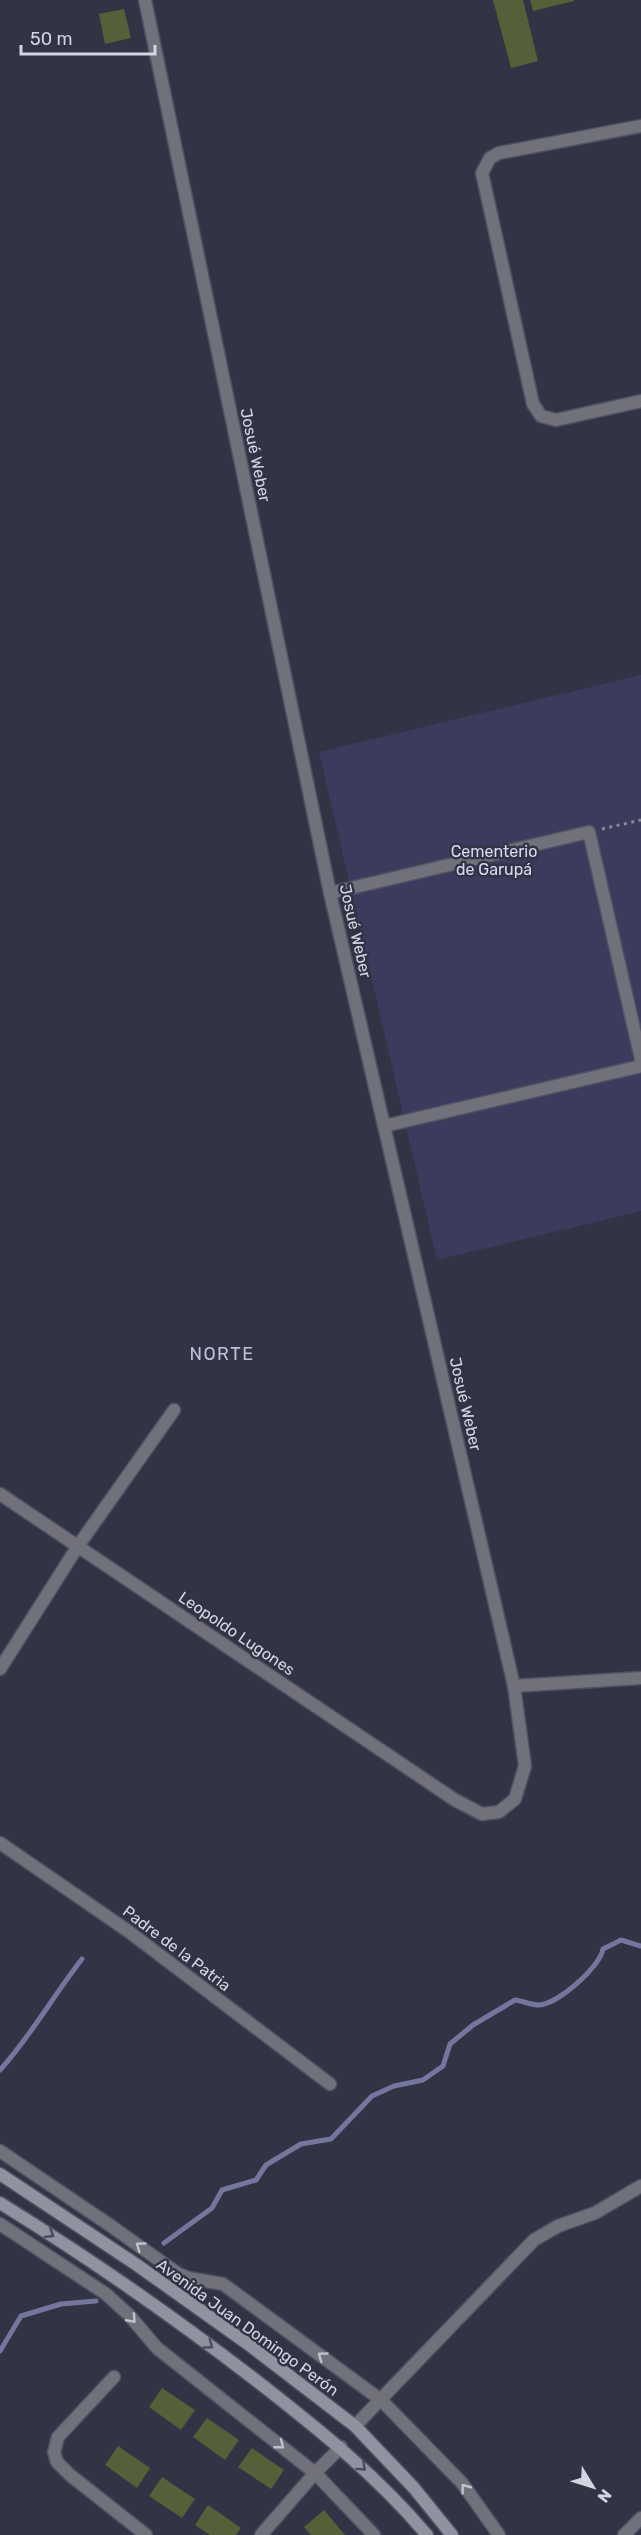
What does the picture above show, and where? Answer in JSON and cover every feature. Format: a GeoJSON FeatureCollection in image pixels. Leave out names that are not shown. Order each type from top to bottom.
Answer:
{"type":"FeatureCollection","features":[{"type":"Feature","properties":{"kind":"main road","name":"Avenida Juan Domingo Perón"},"geometry":{"type":"LineString","coordinates":[[0,2174],[137,2265],[248,2344],[355,2426],[414,2488],[452,2535]]}},
{"type":"Feature","properties":{"kind":"main road"},"geometry":{"type":"LineString","coordinates":[[0,2203],[121,2281],[231,2361],[341,2447],[392,2495],[427,2535]]}},
{"type":"Feature","properties":{"kind":"street","name":"Josué Weber"},"geometry":{"type":"LineString","coordinates":[[145,0],[330,893],[514,1686],[525,1766],[515,1799],[499,1812],[482,1814],[455,1800]]}},
{"type":"Feature","properties":{"kind":"street"},"geometry":{"type":"LineString","coordinates":[[641,126],[499,153],[490,158],[482,173],[533,404],[541,416],[556,420],[641,401]]}},
{"type":"Feature","properties":{"kind":"street"},"geometry":{"type":"LineString","coordinates":[[330,893],[589,832],[641,1059]]}},
{"type":"Feature","properties":{"kind":"street"},"geometry":{"type":"LineString","coordinates":[[384,1126],[641,1066]]}},
{"type":"Feature","properties":{"kind":"street"},"geometry":{"type":"LineString","coordinates":[[0,1669],[78,1546],[174,1410]]}},
{"type":"Feature","properties":{"kind":"street","name":"Leopoldo Lugones"},"geometry":{"type":"LineString","coordinates":[[0,1494],[455,1800]]}},
{"type":"Feature","properties":{"kind":"street"},"geometry":{"type":"LineString","coordinates":[[514,1686],[641,1678]]}},
{"type":"Feature","properties":{"kind":"street","name":"Padre de la Patria"},"geometry":{"type":"LineString","coordinates":[[0,1844],[128,1931],[330,2084]]}},
{"type":"Feature","properties":{"kind":"street"},"geometry":{"type":"LineString","coordinates":[[0,2151],[177,2273],[188,2278],[223,2284],[381,2400],[462,2482],[499,2535]]}},
{"type":"Feature","properties":{"kind":"street"},"geometry":{"type":"LineString","coordinates":[[355,2426],[534,2240],[558,2226],[595,2213],[641,2186]]}},
{"type":"Feature","properties":{"kind":"street"},"geometry":{"type":"LineString","coordinates":[[0,2224],[106,2294],[129,2315],[157,2348],[315,2473],[374,2535]]}},
{"type":"Feature","properties":{"kind":"street"},"geometry":{"type":"LineString","coordinates":[[114,2377],[58,2437],[54,2452],[57,2462],[70,2475],[146,2535]]}},
{"type":"Feature","properties":{"kind":"street"},"geometry":{"type":"LineString","coordinates":[[261,2535],[341,2447]]}},
{"type":"Feature","properties":{"kind":"street"},"geometry":{"type":"LineString","coordinates":[[624,2535],[641,2518]]}},
{"type":"Feature","properties":{"kind":"path"},"geometry":{"type":"LineString","coordinates":[[589,832],[641,820]]}},
{"type":"Feature","properties":{"kind":"green space","name":"Cementerio de Garupá"},"geometry":{"type":"Polygon","coordinates":[[[641,675],[641,1211],[437,1260],[319,752],[641,675]]]}},
{"type":"Feature","properties":{"kind":"building"},"geometry":{"type":"Polygon","coordinates":[[[493,0],[523,0],[538,61],[511,68],[493,0]]]}},
{"type":"Feature","properties":{"kind":"building"},"geometry":{"type":"Polygon","coordinates":[[[530,0],[574,0],[574,1],[533,11],[530,0]]]}},
{"type":"Feature","properties":{"kind":"building"},"geometry":{"type":"Polygon","coordinates":[[[124,9],[131,38],[105,44],[99,14],[124,9]]]}},
{"type":"Feature","properties":{"kind":"building"},"geometry":{"type":"Polygon","coordinates":[[[162,2388],[195,2410],[181,2430],[149,2407],[162,2388]]]}},
{"type":"Feature","properties":{"kind":"building"},"geometry":{"type":"Polygon","coordinates":[[[207,2418],[239,2440],[225,2460],[193,2437],[207,2418]]]}},
{"type":"Feature","properties":{"kind":"building"},"geometry":{"type":"Polygon","coordinates":[[[118,2446],[150,2468],[137,2488],[105,2465],[118,2446]]]}},
{"type":"Feature","properties":{"kind":"building"},"geometry":{"type":"Polygon","coordinates":[[[252,2448],[284,2470],[271,2489],[238,2467],[252,2448]]]}},
{"type":"Feature","properties":{"kind":"building"},"geometry":{"type":"Polygon","coordinates":[[[162,2477],[195,2499],[182,2518],[149,2496],[162,2477]]]}},
{"type":"Feature","properties":{"kind":"building"},"geometry":{"type":"Polygon","coordinates":[[[208,2505],[241,2528],[236,2535],[210,2535],[195,2525],[208,2505]]]}},
{"type":"Feature","properties":{"kind":"building"},"geometry":{"type":"Polygon","coordinates":[[[324,2510],[345,2535],[311,2535],[304,2527],[324,2510]]]}},
{"type":"Feature","properties":{"kind":"waterway"},"geometry":{"type":"LineString","coordinates":[[164,2243],[212,2208],[222,2190],[256,2180],[266,2165],[301,2144],[331,2139],[372,2096],[394,2086],[423,2080],[443,2066],[450,2044],[473,2025],[515,2000],[539,2005],[557,1998],[586,1974],[600,1957],[603,1949],[621,1940],[641,1946]]}},
{"type":"Feature","properties":{"kind":"waterway"},"geometry":{"type":"LineString","coordinates":[[0,2070],[22,2044],[82,1959]]}},
{"type":"Feature","properties":{"kind":"waterway"},"geometry":{"type":"LineString","coordinates":[[0,2351],[21,2316],[61,2304],[96,2301]]}},
{"type":"Feature","properties":{"kind":"district","name":"NORTE"},"geometry":{"type":"Point","coordinates":[222,1354]}}]}
